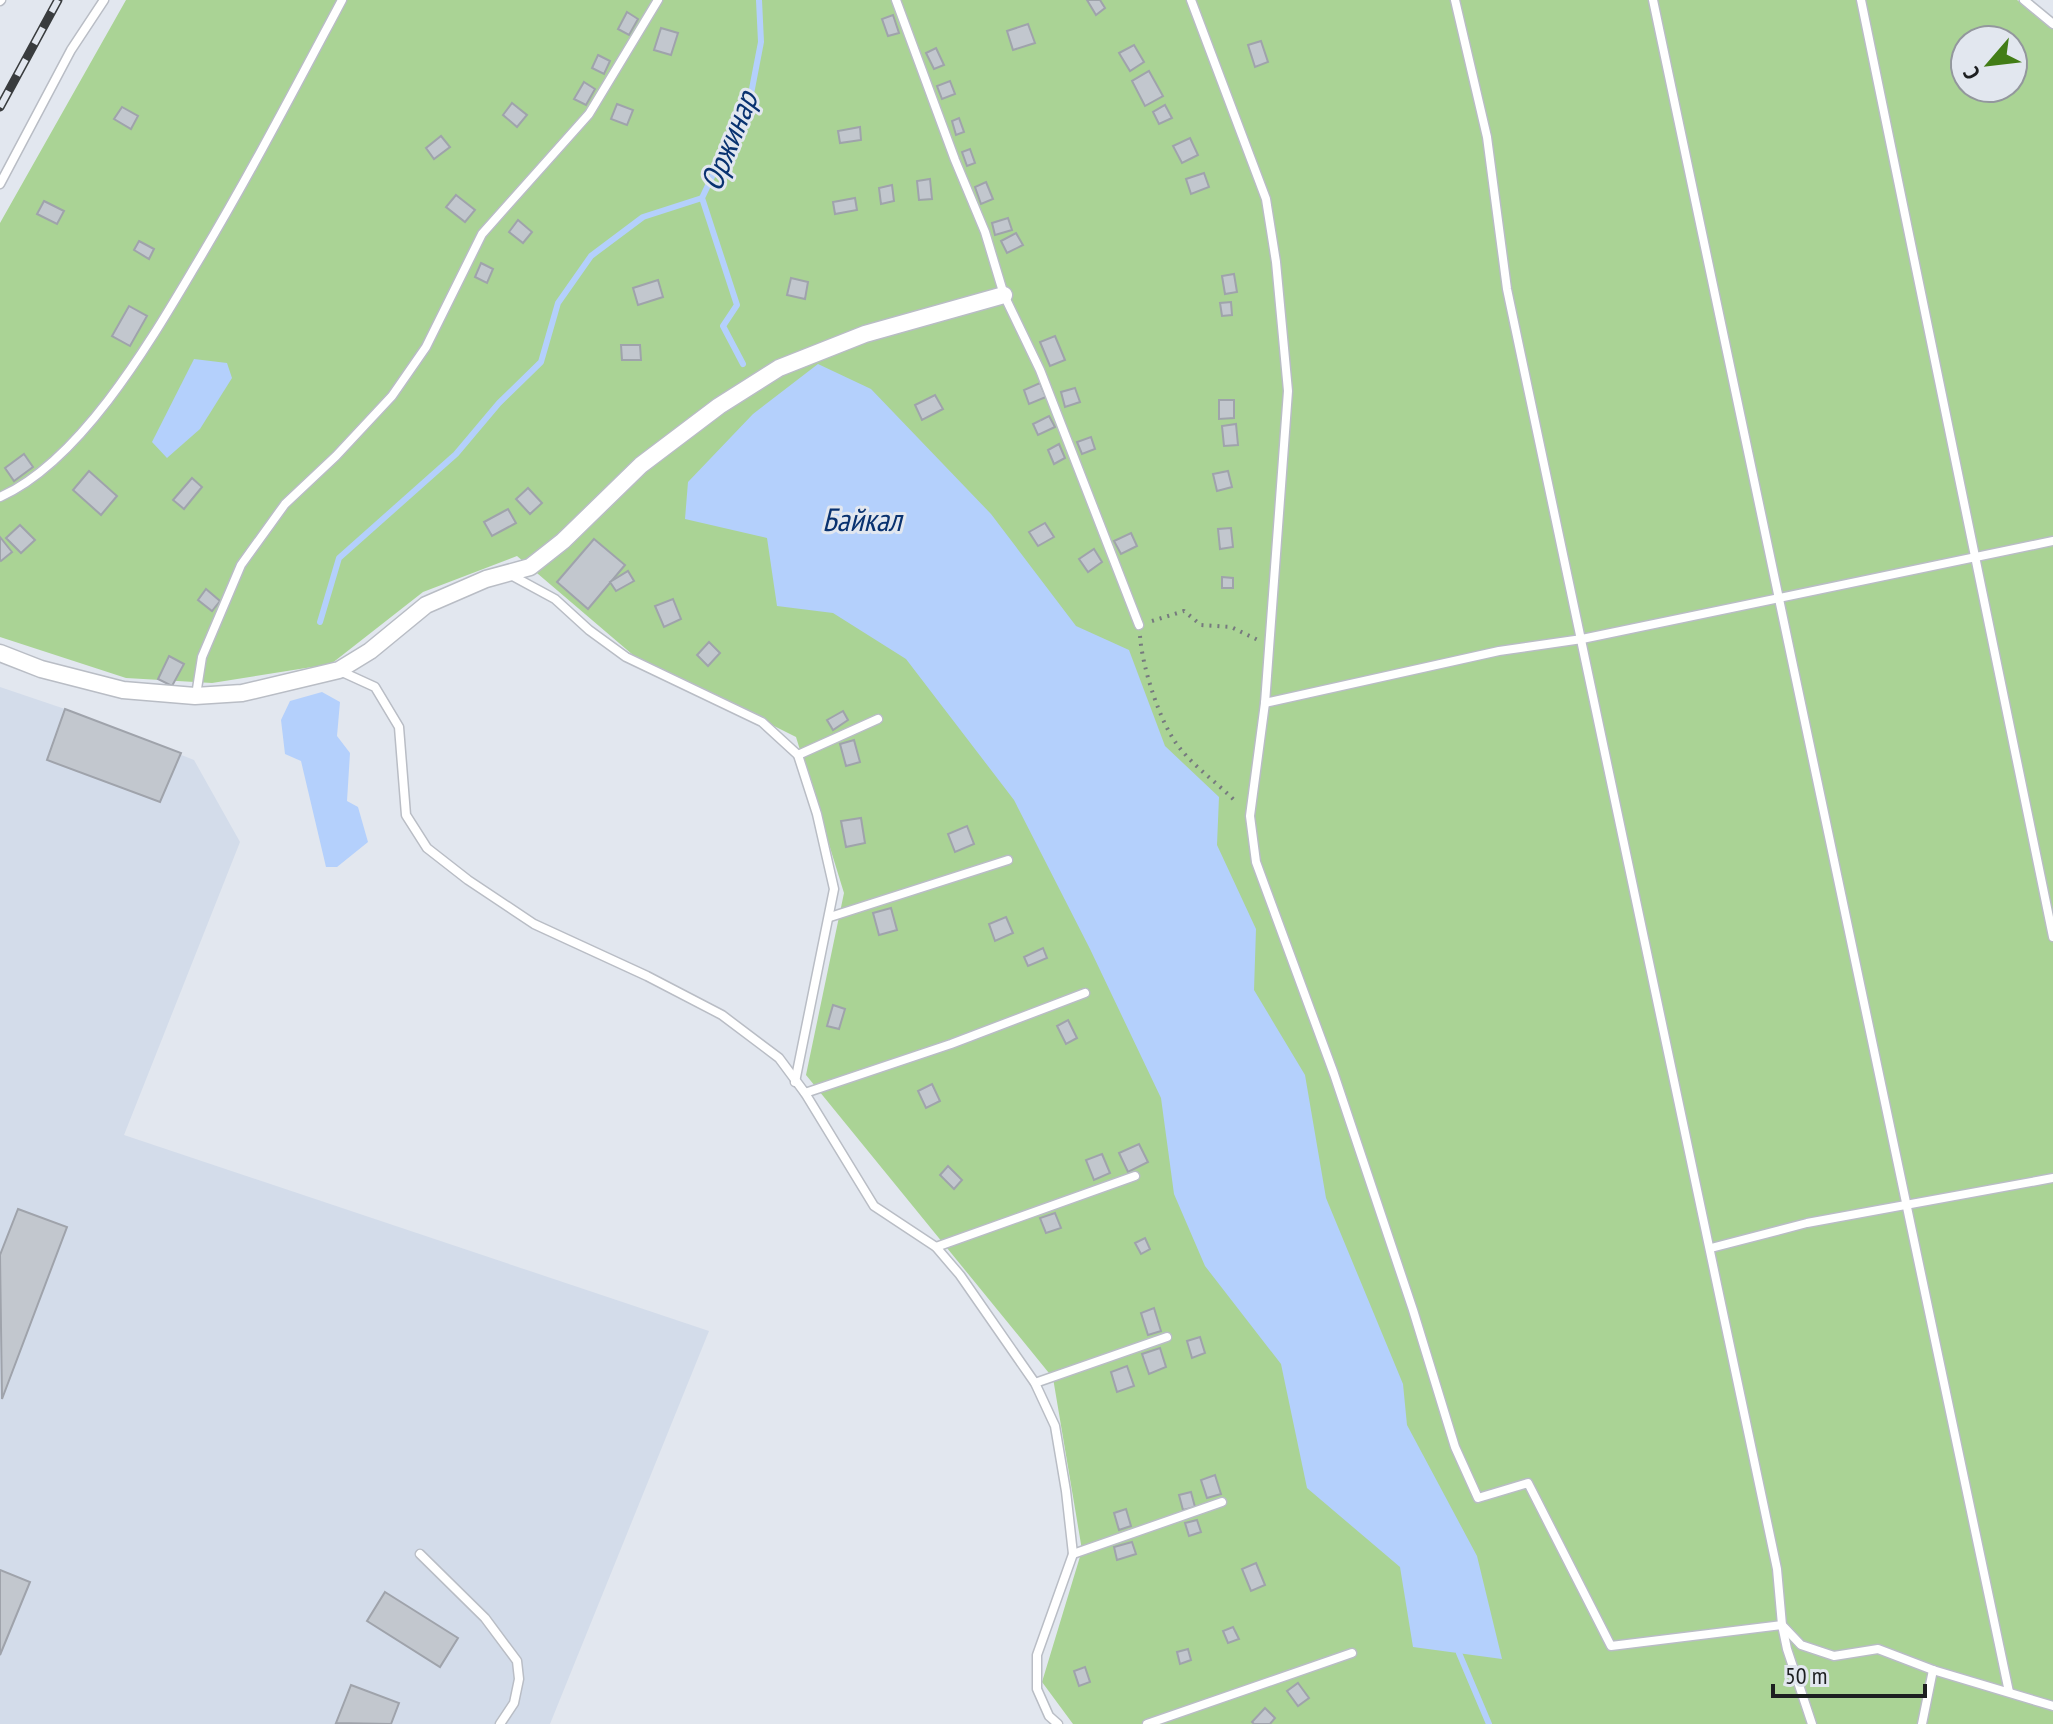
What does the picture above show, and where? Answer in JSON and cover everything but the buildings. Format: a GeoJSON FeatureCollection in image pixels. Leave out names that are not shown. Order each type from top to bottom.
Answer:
{"type":"FeatureCollection","features":[{"type":"Feature","properties":{"kind":"street"},"geometry":{"type":"LineString","coordinates":[[0,653],[41,669],[123,690],[195,696],[242,693],[339,670],[370,651],[426,605],[486,579],[530,567],[563,541],[641,465],[719,406],[779,368],[865,334],[1004,295]]}},
{"type":"Feature","properties":{"kind":"lane"},"geometry":{"type":"LineString","coordinates":[[0,184],[71,50],[104,0]]}},
{"type":"Feature","properties":{"kind":"lane"},"geometry":{"type":"LineString","coordinates":[[0,497],[48,467],[84,431],[156,333],[253,169],[342,0]]}},
{"type":"Feature","properties":{"kind":"lane"},"geometry":{"type":"LineString","coordinates":[[195,696],[202,657],[241,565],[285,504],[336,456],[392,396],[426,347],[482,234],[589,114],[658,0]]}},
{"type":"Feature","properties":{"kind":"lane"},"geometry":{"type":"LineString","coordinates":[[896,0],[985,232],[1004,295],[1040,370],[1139,625]]}},
{"type":"Feature","properties":{"kind":"lane"},"geometry":{"type":"LineString","coordinates":[[1191,0],[1266,199],[1276,262],[1288,391],[1265,703],[1250,816],[1256,862],[1339,1089],[1455,1447],[1478,1498],[1528,1483],[1611,1646],[1782,1625]]}},
{"type":"Feature","properties":{"kind":"lane"},"geometry":{"type":"LineString","coordinates":[[1455,0],[1487,137],[1507,289],[1777,1569],[1782,1625],[1812,1724]]}},
{"type":"Feature","properties":{"kind":"lane"},"geometry":{"type":"LineString","coordinates":[[1653,0],[2009,1692]]}},
{"type":"Feature","properties":{"kind":"lane"},"geometry":{"type":"LineString","coordinates":[[1861,0],[2053,937]]}},
{"type":"Feature","properties":{"kind":"lane"},"geometry":{"type":"LineString","coordinates":[[2024,0],[2053,24]]}},
{"type":"Feature","properties":{"kind":"lane"},"geometry":{"type":"LineString","coordinates":[[1265,703],[1499,651],[1582,639],[2053,541]]}},
{"type":"Feature","properties":{"kind":"lane"},"geometry":{"type":"LineString","coordinates":[[507,573],[555,599],[589,630],[626,657],[762,722],[798,755],[817,814],[834,889],[795,1082]]}},
{"type":"Feature","properties":{"kind":"lane"},"geometry":{"type":"LineString","coordinates":[[339,670],[375,687],[399,727],[406,815],[427,848],[534,924],[647,976],[722,1015],[779,1058],[805,1093],[874,1206],[936,1247],[960,1275],[1035,1383],[1055,1426],[1073,1554],[1037,1655],[1037,1689],[1049,1716],[1058,1724]]}},
{"type":"Feature","properties":{"kind":"lane"},"geometry":{"type":"LineString","coordinates":[[798,755],[878,719]]}},
{"type":"Feature","properties":{"kind":"lane"},"geometry":{"type":"LineString","coordinates":[[830,917],[1008,860]]}},
{"type":"Feature","properties":{"kind":"lane"},"geometry":{"type":"LineString","coordinates":[[805,1093],[951,1044],[1085,993]]}},
{"type":"Feature","properties":{"kind":"lane"},"geometry":{"type":"LineString","coordinates":[[936,1247],[1135,1176]]}},
{"type":"Feature","properties":{"kind":"lane"},"geometry":{"type":"LineString","coordinates":[[1711,1248],[1807,1223],[2053,1178]]}},
{"type":"Feature","properties":{"kind":"lane"},"geometry":{"type":"LineString","coordinates":[[1035,1383],[1167,1337]]}},
{"type":"Feature","properties":{"kind":"lane"},"geometry":{"type":"LineString","coordinates":[[1073,1554],[1222,1502]]}},
{"type":"Feature","properties":{"kind":"lane"},"geometry":{"type":"LineString","coordinates":[[420,1554],[485,1618],[517,1661],[519,1679],[514,1703],[500,1724]]}},
{"type":"Feature","properties":{"kind":"lane"},"geometry":{"type":"LineString","coordinates":[[1782,1625],[1801,1645],[1834,1656],[1878,1649],[1933,1670],[2053,1706]]}},
{"type":"Feature","properties":{"kind":"lane"},"geometry":{"type":"LineString","coordinates":[[1147,1724],[1352,1653]]}},
{"type":"Feature","properties":{"kind":"lane"},"geometry":{"type":"LineString","coordinates":[[1922,1724],[1933,1670]]}},
{"type":"Feature","properties":{"kind":"path"},"geometry":{"type":"LineString","coordinates":[[1250,816],[1178,747],[1141,650],[1139,625],[1184,611],[1201,625],[1231,627],[1269,646]]}},
{"type":"Feature","properties":{"kind":"shaded area"},"geometry":{"type":"Polygon","coordinates":[[[0,687],[194,760],[240,842],[124,1135],[709,1331],[550,1724],[0,1724],[0,687]]]}},
{"type":"Feature","properties":{"kind":"green space"},"geometry":{"type":"Polygon","coordinates":[[[126,0],[2017,0],[2053,28],[2053,1724],[1073,1724],[1042,1682],[1082,1550],[1053,1378],[806,1075],[844,893],[796,737],[633,655],[517,556],[423,592],[331,664],[212,683],[126,678],[0,637],[0,223],[126,0]]]}},
{"type":"Feature","properties":{"kind":"water"},"geometry":{"type":"Polygon","coordinates":[[[194,359],[227,363],[232,378],[200,429],[167,458],[152,442],[194,359]]]}},
{"type":"Feature","properties":{"kind":"water","name":"Байкал"},"geometry":{"type":"Polygon","coordinates":[[[818,364],[871,389],[991,514],[1076,626],[1129,650],[1165,746],[1219,797],[1217,845],[1256,929],[1254,990],[1305,1075],[1326,1198],[1403,1384],[1407,1425],[1477,1556],[1502,1659],[1413,1647],[1400,1567],[1307,1488],[1281,1364],[1205,1266],[1174,1194],[1161,1098],[1014,800],[906,659],[833,613],[777,606],[767,538],[685,519],[688,482],[753,414],[818,364]]]}},
{"type":"Feature","properties":{"kind":"water"},"geometry":{"type":"Polygon","coordinates":[[[322,692],[340,702],[337,736],[350,753],[347,801],[358,807],[368,842],[337,867],[326,867],[301,761],[285,754],[281,720],[290,701],[322,692]]]}},
{"type":"Feature","properties":{"kind":"waterway","name":"Оржинар"},"geometry":{"type":"LineString","coordinates":[[743,364],[723,326],[737,305],[702,198],[751,94],[761,42],[759,0]]}},
{"type":"Feature","properties":{"kind":"waterway"},"geometry":{"type":"LineString","coordinates":[[320,622],[339,558],[456,454],[499,403],[541,362],[558,303],[591,256],[643,217],[702,198]]}},
{"type":"Feature","properties":{"kind":"waterway","name":"Оржинар"},"geometry":{"type":"LineString","coordinates":[[1459,1653],[1489,1724]]}},
{"type":"Feature","properties":{"kind":"railway"},"geometry":{"type":"LineString","coordinates":[[0,107],[58,0]]}}]}
